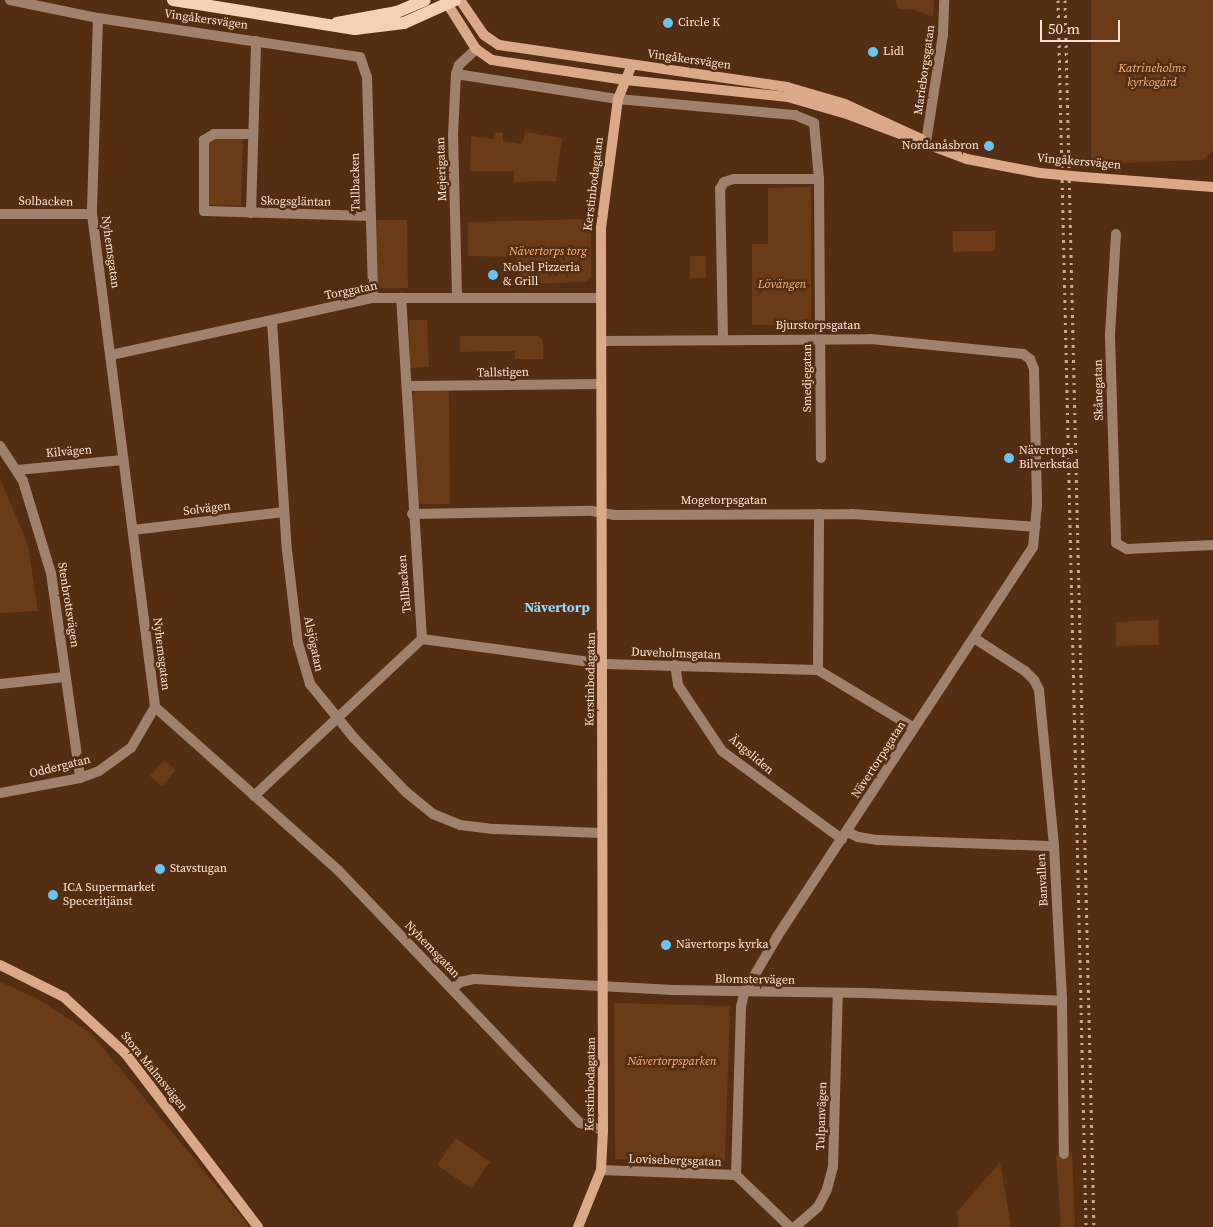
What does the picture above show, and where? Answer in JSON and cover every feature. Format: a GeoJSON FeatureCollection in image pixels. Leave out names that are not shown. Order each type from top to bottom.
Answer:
{"type":"FeatureCollection","features":[{"type":"Feature","properties":{"kind":"main road","name":"Vingåkersvägen"},"geometry":{"type":"LineString","coordinates":[[172,0],[335,23],[355,29],[384,27],[418,18],[449,2]]}},
{"type":"Feature","properties":{"kind":"main road","name":"Vingåkersvägen"},"geometry":{"type":"LineString","coordinates":[[335,23],[397,12],[425,0]]}},
{"type":"Feature","properties":{"kind":"street","name":"Vingåkersvägen"},"geometry":{"type":"LineString","coordinates":[[10,0],[98,18],[351,54],[360,57],[365,65]]}},
{"type":"Feature","properties":{"kind":"street"},"geometry":{"type":"LineString","coordinates":[[460,0],[488,39],[459,65],[456,74],[618,99],[807,117],[814,122],[817,131],[819,178],[734,179],[724,182],[720,189],[723,339]]}},
{"type":"Feature","properties":{"kind":"street","name":"Marieborgsgatan"},"geometry":{"type":"LineString","coordinates":[[926,142],[943,35],[944,0]]}},
{"type":"Feature","properties":{"kind":"street","name":"Vingåkersvägen"},"geometry":{"type":"LineString","coordinates":[[449,2],[476,49],[492,60],[626,80],[788,97],[847,114],[908,139],[926,142]]}},
{"type":"Feature","properties":{"kind":"street","name":"Nyhemsgatan"},"geometry":{"type":"LineString","coordinates":[[98,18],[92,214],[155,707],[338,870],[580,1123],[603,1130]]}},
{"type":"Feature","properties":{"kind":"street","name":"Vingåkersvägen"},"geometry":{"type":"LineString","coordinates":[[488,39],[515,48],[813,93],[887,122],[926,142],[967,159],[1040,173],[1213,187]]}},
{"type":"Feature","properties":{"kind":"street","name":"Skogsgläntan"},"geometry":{"type":"LineString","coordinates":[[251,213],[256,41]]}},
{"type":"Feature","properties":{"kind":"street","name":"Tallbacken"},"geometry":{"type":"LineString","coordinates":[[365,65],[373,298]]}},
{"type":"Feature","properties":{"kind":"street"},"geometry":{"type":"LineString","coordinates":[[618,99],[631,66]]}},
{"type":"Feature","properties":{"kind":"street","name":"Mejerigatan"},"geometry":{"type":"LineString","coordinates":[[456,74],[453,136],[457,296]]}},
{"type":"Feature","properties":{"kind":"street","name":"Kerstinbodagatan"},"geometry":{"type":"LineString","coordinates":[[578,1227],[601,1170],[603,1130],[604,984],[600,833],[604,664],[604,513],[600,384],[604,341],[601,298],[602,210],[618,99]]}},
{"type":"Feature","properties":{"kind":"street","name":"Skogsgläntan"},"geometry":{"type":"LineString","coordinates":[[252,134],[208,136],[203,146],[202,163],[204,211],[370,216]]}},
{"type":"Feature","properties":{"kind":"street","name":"Smedjegatan"},"geometry":{"type":"LineString","coordinates":[[819,178],[820,458]]}},
{"type":"Feature","properties":{"kind":"street","name":"Vingåkersvägen"},"geometry":{"type":"LineString","coordinates":[[1175,183],[1213,181]]}},
{"type":"Feature","properties":{"kind":"street","name":"Solbacken"},"geometry":{"type":"LineString","coordinates":[[0,214],[92,214]]}},
{"type":"Feature","properties":{"kind":"street","name":"Skånegatan"},"geometry":{"type":"LineString","coordinates":[[1116,234],[1112,272],[1110,362],[1118,545],[1127,549],[1213,545]]}},
{"type":"Feature","properties":{"kind":"street","name":"Torggatan"},"geometry":{"type":"LineString","coordinates":[[111,354],[373,298],[457,296],[601,298]]}},
{"type":"Feature","properties":{"kind":"street","name":"Tallbacken"},"geometry":{"type":"LineString","coordinates":[[401,298],[407,386],[412,514],[422,639]]}},
{"type":"Feature","properties":{"kind":"street","name":"Alsjögatan"},"geometry":{"type":"LineString","coordinates":[[272,320],[284,512],[301,659],[310,684],[337,717],[420,805],[446,820],[495,829],[600,833]]}},
{"type":"Feature","properties":{"kind":"street","name":"Bjurstorpsgatan"},"geometry":{"type":"LineString","coordinates":[[604,341],[871,339],[1023,354],[1030,359]]}},
{"type":"Feature","properties":{"kind":"street","name":"Nävertorpsgatan"},"geometry":{"type":"LineString","coordinates":[[736,1175],[741,1007],[744,993],[1033,547],[1036,527],[1034,369],[1030,359]]}},
{"type":"Feature","properties":{"kind":"street","name":"Tallstigen"},"geometry":{"type":"LineString","coordinates":[[407,386],[600,384]]}},
{"type":"Feature","properties":{"kind":"street","name":"Stenbrottsvägen"},"geometry":{"type":"LineString","coordinates":[[0,446],[17,470],[33,508],[51,572],[80,778]]}},
{"type":"Feature","properties":{"kind":"street","name":"Kilvägen"},"geometry":{"type":"LineString","coordinates":[[17,470],[123,460]]}},
{"type":"Feature","properties":{"kind":"street","name":"Solvägen"},"geometry":{"type":"LineString","coordinates":[[133,530],[284,512]]}},
{"type":"Feature","properties":{"kind":"street","name":"Mogetorpsgatan"},"geometry":{"type":"LineString","coordinates":[[412,514],[604,513],[615,516],[819,514],[1036,527]]}},
{"type":"Feature","properties":{"kind":"street"},"geometry":{"type":"LineString","coordinates":[[818,670],[819,514]]}},
{"type":"Feature","properties":{"kind":"street","name":"Banvallen"},"geometry":{"type":"LineString","coordinates":[[974,638],[1025,671],[1034,680],[1039,690],[1054,846],[1062,1002],[1064,1154]]}},
{"type":"Feature","properties":{"kind":"street"},"geometry":{"type":"LineString","coordinates":[[254,796],[422,639]]}},
{"type":"Feature","properties":{"kind":"street","name":"Duveholmsgatan"},"geometry":{"type":"LineString","coordinates":[[422,639],[604,664],[818,670],[914,728]]}},
{"type":"Feature","properties":{"kind":"street","name":"Ängsliden"},"geometry":{"type":"LineString","coordinates":[[675,665],[678,685],[722,751],[844,836],[878,840],[1054,846]]}},
{"type":"Feature","properties":{"kind":"street"},"geometry":{"type":"LineString","coordinates":[[0,684],[65,678]]}},
{"type":"Feature","properties":{"kind":"street","name":"Oddergatan"},"geometry":{"type":"LineString","coordinates":[[0,793],[80,778],[118,760],[131,748],[155,707]]}},
{"type":"Feature","properties":{"kind":"street","name":"Stora Malmsvägen"},"geometry":{"type":"LineString","coordinates":[[0,965],[64,997],[125,1053],[258,1227]]}},
{"type":"Feature","properties":{"kind":"street","name":"Blomstervägen"},"geometry":{"type":"LineString","coordinates":[[452,989],[467,979],[604,984],[744,993],[838,993],[1062,1002]]}},
{"type":"Feature","properties":{"kind":"street","name":"Tulpanvägen"},"geometry":{"type":"LineString","coordinates":[[795,1227],[818,1207],[827,1190],[833,1167],[838,993]]}},
{"type":"Feature","properties":{"kind":"street","name":"Lovisebergsgatan"},"geometry":{"type":"LineString","coordinates":[[601,1170],[736,1175],[750,1185],[788,1227]]}},
{"type":"Feature","properties":{"kind":"green space"},"geometry":{"type":"Polygon","coordinates":[[[895,0],[934,0],[933,17],[915,10],[899,9],[895,0]]]}},
{"type":"Feature","properties":{"kind":"green space","name":"Katrineholms kyrkogård"},"geometry":{"type":"Polygon","coordinates":[[[1091,0],[1213,0],[1213,151],[1203,160],[1091,164],[1091,0]]]}},
{"type":"Feature","properties":{"kind":"green space"},"geometry":{"type":"Polygon","coordinates":[[[496,132],[503,133],[503,141],[522,144],[525,132],[562,138],[556,181],[514,182],[514,171],[470,171],[471,136],[494,139],[496,132]]]}},
{"type":"Feature","properties":{"kind":"green space"},"geometry":{"type":"Polygon","coordinates":[[[207,137],[243,138],[241,206],[205,205],[207,137]]]}},
{"type":"Feature","properties":{"kind":"green space","name":"Lövängen"},"geometry":{"type":"Polygon","coordinates":[[[811,187],[811,325],[752,325],[752,244],[768,244],[768,188],[811,187]]]}},
{"type":"Feature","properties":{"kind":"green space","name":"Nävertorps torg"},"geometry":{"type":"Polygon","coordinates":[[[591,219],[591,277],[586,282],[521,284],[517,257],[468,256],[468,222],[591,219]]]}},
{"type":"Feature","properties":{"kind":"green space"},"geometry":{"type":"Polygon","coordinates":[[[373,220],[407,220],[408,288],[373,288],[373,220]]]}},
{"type":"Feature","properties":{"kind":"green space"},"geometry":{"type":"Polygon","coordinates":[[[953,231],[995,231],[995,251],[953,252],[953,231]]]}},
{"type":"Feature","properties":{"kind":"green space"},"geometry":{"type":"Polygon","coordinates":[[[690,256],[706,256],[706,278],[690,278],[690,256]]]}},
{"type":"Feature","properties":{"kind":"green space"},"geometry":{"type":"Polygon","coordinates":[[[409,320],[427,320],[429,367],[410,368],[409,320]]]}},
{"type":"Feature","properties":{"kind":"green space"},"geometry":{"type":"Polygon","coordinates":[[[460,336],[538,336],[543,340],[543,359],[515,359],[515,351],[460,352],[460,336]]]}},
{"type":"Feature","properties":{"kind":"green space"},"geometry":{"type":"Polygon","coordinates":[[[415,391],[449,391],[450,504],[421,504],[415,500],[411,397],[415,391]]]}},
{"type":"Feature","properties":{"kind":"green space"},"geometry":{"type":"Polygon","coordinates":[[[0,478],[28,545],[38,611],[0,613],[0,478]]]}},
{"type":"Feature","properties":{"kind":"green space"},"geometry":{"type":"Polygon","coordinates":[[[1158,620],[1159,645],[1116,646],[1116,622],[1158,620]]]}},
{"type":"Feature","properties":{"kind":"green space"},"geometry":{"type":"Polygon","coordinates":[[[164,760],[176,770],[162,786],[150,776],[164,760]]]}},
{"type":"Feature","properties":{"kind":"green space"},"geometry":{"type":"Polygon","coordinates":[[[0,982],[34,997],[90,1032],[250,1227],[0,1227],[0,982]]]}},
{"type":"Feature","properties":{"kind":"green space","name":"Nävertorpsparken"},"geometry":{"type":"Polygon","coordinates":[[[614,1003],[730,1006],[725,1161],[615,1159],[614,1003]]]}},
{"type":"Feature","properties":{"kind":"green space"},"geometry":{"type":"Polygon","coordinates":[[[456,1138],[490,1162],[471,1188],[437,1165],[456,1138]]]}},
{"type":"Feature","properties":{"kind":"green space"},"geometry":{"type":"Polygon","coordinates":[[[1072,1152],[1075,1227],[1061,1227],[1056,1155],[1072,1152]]]}},
{"type":"Feature","properties":{"kind":"green space"},"geometry":{"type":"Polygon","coordinates":[[[1000,1162],[1011,1227],[959,1227],[957,1212],[1000,1162]]]}},
{"type":"Feature","properties":{"kind":"railway"},"geometry":{"type":"LineString","coordinates":[[1058,0],[1086,1227]]}},
{"type":"Feature","properties":{"kind":"railway"},"geometry":{"type":"LineString","coordinates":[[1065,0],[1094,1227]]}},
{"type":"Feature","properties":{"kind":"place","name":"Circle K"},"geometry":{"type":"Point","coordinates":[668,23]}},
{"type":"Feature","properties":{"kind":"place","name":"Lidl"},"geometry":{"type":"Point","coordinates":[873,52]}},
{"type":"Feature","properties":{"kind":"place","name":"Nordanåsbron"},"geometry":{"type":"Point","coordinates":[989,146]}},
{"type":"Feature","properties":{"kind":"place","name":"Nobel Pizzeria & Grill"},"geometry":{"type":"Point","coordinates":[493,275]}},
{"type":"Feature","properties":{"kind":"place","name":"Nävertops Bilverkstad"},"geometry":{"type":"Point","coordinates":[1009,458]}},
{"type":"Feature","properties":{"kind":"place","name":"Stavstugan"},"geometry":{"type":"Point","coordinates":[160,869]}},
{"type":"Feature","properties":{"kind":"place","name":"ICA Supermarket Speceritjänst"},"geometry":{"type":"Point","coordinates":[53,895]}},
{"type":"Feature","properties":{"kind":"place","name":"Nävertorps kyrka"},"geometry":{"type":"Point","coordinates":[666,945]}},
{"type":"Feature","properties":{"kind":"district","name":"Nävertorp"},"geometry":{"type":"Point","coordinates":[557,607]}}]}
